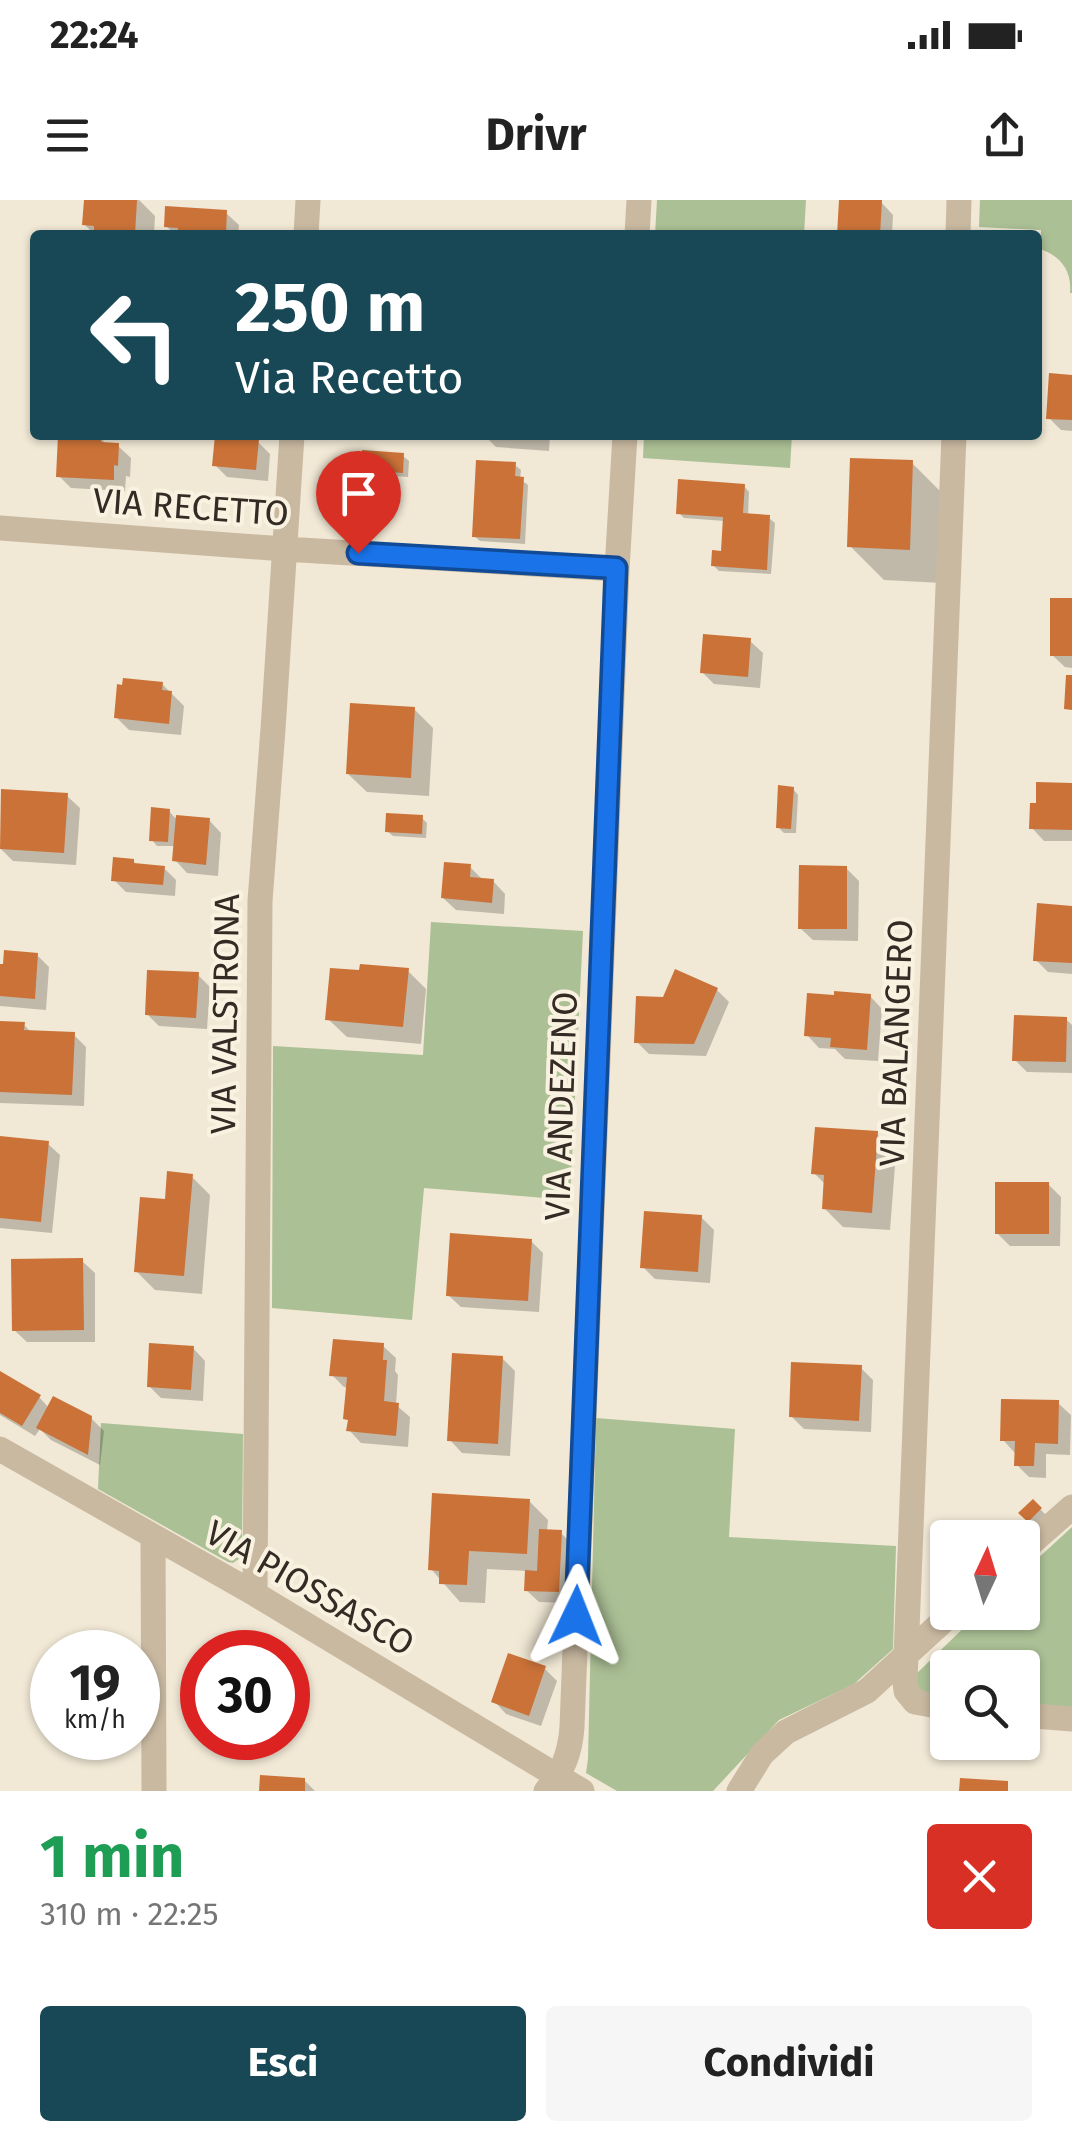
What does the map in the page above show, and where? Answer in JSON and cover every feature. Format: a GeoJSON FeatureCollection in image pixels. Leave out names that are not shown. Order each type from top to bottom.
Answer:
{"type":"FeatureCollection","features":[{"type":"Feature","properties":{"kind":"street"},"geometry":{"type":"LineString","coordinates":[[306,230],[308,200]]}},
{"type":"Feature","properties":{"kind":"street"},"geometry":{"type":"LineString","coordinates":[[637,230],[639,200]]}},
{"type":"Feature","properties":{"kind":"street"},"geometry":{"type":"LineString","coordinates":[[958,200],[958,230]]}},
{"type":"Feature","properties":{"kind":"street","name":"VIA VALSTRONA"},"geometry":{"type":"LineString","coordinates":[[255,1594],[260,901],[292,440]]}},
{"type":"Feature","properties":{"kind":"street","name":"VIA ANDEZENO"},"geometry":{"type":"LineString","coordinates":[[552,1784],[567,1760],[572,1727],[616,568],[625,440]]}},
{"type":"Feature","properties":{"kind":"street","name":"VIA BALANGERO"},"geometry":{"type":"LineString","coordinates":[[930,1705],[910,1696],[905,1681],[954,440]]}},
{"type":"Feature","properties":{"kind":"street","name":"VIA RECETTO"},"geometry":{"type":"LineString","coordinates":[[0,528],[616,568]]}},
{"type":"Feature","properties":{"kind":"street","name":"VIA PIOSSASCO"},"geometry":{"type":"LineString","coordinates":[[0,1450],[255,1594],[552,1784],[582,1791]]}},
{"type":"Feature","properties":{"kind":"street"},"geometry":{"type":"LineString","coordinates":[[1040,1535],[1072,1507]]}},
{"type":"Feature","properties":{"kind":"street"},"geometry":{"type":"LineString","coordinates":[[153,1537],[154,1791]]}},
{"type":"Feature","properties":{"kind":"street"},"geometry":{"type":"LineString","coordinates":[[739,1791],[762,1754],[786,1732],[858,1697],[933,1630]]}},
{"type":"Feature","properties":{"kind":"street"},"geometry":{"type":"LineString","coordinates":[[1040,1716],[1072,1719]]}},
{"type":"Feature","properties":{"kind":"green space"},"geometry":{"type":"Polygon","coordinates":[[[657,200],[806,200],[804,230],[655,230],[657,200]]]}},
{"type":"Feature","properties":{"kind":"green space"},"geometry":{"type":"Polygon","coordinates":[[[980,200],[1072,200],[1072,293],[1064,265],[1042,250],[1042,230],[979,227],[980,200]]]}},
{"type":"Feature","properties":{"kind":"green space"},"geometry":{"type":"Polygon","coordinates":[[[644,440],[792,440],[790,468],[643,458],[644,440]]]}},
{"type":"Feature","properties":{"kind":"green space"},"geometry":{"type":"Polygon","coordinates":[[[431,922],[583,931],[570,1200],[424,1188],[412,1320],[272,1308],[273,1046],[423,1055],[431,922]]]}},
{"type":"Feature","properties":{"kind":"green space"},"geometry":{"type":"Polygon","coordinates":[[[596,1418],[735,1429],[729,1537],[896,1546],[893,1649],[854,1684],[779,1720],[713,1791],[617,1791],[586,1773],[596,1418]]]}},
{"type":"Feature","properties":{"kind":"green space"},"geometry":{"type":"Polygon","coordinates":[[[101,1423],[243,1434],[240,1558],[228,1562],[98,1489],[101,1423]]]}},
{"type":"Feature","properties":{"kind":"green space"},"geometry":{"type":"Polygon","coordinates":[[[1072,1527],[1072,1709],[1040,1706],[1040,1650],[941,1650],[961,1630],[1040,1630],[1040,1556],[1072,1527]]]}},
{"type":"Feature","properties":{"kind":"green space"},"geometry":{"type":"Polygon","coordinates":[[[930,1661],[930,1697],[922,1696],[913,1677],[930,1661]]]}},
{"type":"Feature","properties":{"kind":"building"},"geometry":{"type":"Polygon","coordinates":[[[84,200],[137,200],[135,230],[94,230],[94,226],[82,225],[84,200]]]}},
{"type":"Feature","properties":{"kind":"building"},"geometry":{"type":"Polygon","coordinates":[[[839,200],[882,200],[880,230],[837,230],[839,200]]]}},
{"type":"Feature","properties":{"kind":"building"},"geometry":{"type":"Polygon","coordinates":[[[165,206],[227,210],[226,230],[164,227],[165,206]]]}},
{"type":"Feature","properties":{"kind":"building"},"geometry":{"type":"Polygon","coordinates":[[[1049,373],[1072,375],[1072,420],[1046,419],[1049,373]]]}},
{"type":"Feature","properties":{"kind":"building"},"geometry":{"type":"Polygon","coordinates":[[[58,440],[119,443],[114,480],[56,477],[58,440]]]}},
{"type":"Feature","properties":{"kind":"building"},"geometry":{"type":"Polygon","coordinates":[[[215,440],[259,440],[256,470],[212,466],[215,440]]]}},
{"type":"Feature","properties":{"kind":"building"},"geometry":{"type":"Polygon","coordinates":[[[362,450],[404,453],[403,473],[361,470],[362,450]]]}},
{"type":"Feature","properties":{"kind":"building"},"geometry":{"type":"Polygon","coordinates":[[[850,458],[913,460],[910,550],[847,547],[850,458]]]}},
{"type":"Feature","properties":{"kind":"building"},"geometry":{"type":"Polygon","coordinates":[[[476,460],[516,462],[515,476],[524,477],[520,539],[472,537],[476,460]]]}},
{"type":"Feature","properties":{"kind":"building"},"geometry":{"type":"Polygon","coordinates":[[[678,479],[745,484],[743,513],[770,515],[767,570],[711,566],[712,550],[721,551],[723,517],[676,514],[678,479]]]}},
{"type":"Feature","properties":{"kind":"building"},"geometry":{"type":"Polygon","coordinates":[[[1050,598],[1072,598],[1072,656],[1050,656],[1050,598]]]}},
{"type":"Feature","properties":{"kind":"building"},"geometry":{"type":"Polygon","coordinates":[[[703,634],[751,638],[748,677],[700,673],[703,634]]]}},
{"type":"Feature","properties":{"kind":"building"},"geometry":{"type":"Polygon","coordinates":[[[1066,675],[1072,675],[1072,710],[1064,709],[1066,675]]]}},
{"type":"Feature","properties":{"kind":"building"},"geometry":{"type":"Polygon","coordinates":[[[123,678],[163,682],[162,690],[172,691],[169,724],[114,718],[117,684],[122,685],[123,678]]]}},
{"type":"Feature","properties":{"kind":"building"},"geometry":{"type":"Polygon","coordinates":[[[350,703],[415,707],[411,778],[346,774],[350,703]]]}},
{"type":"Feature","properties":{"kind":"building"},"geometry":{"type":"Polygon","coordinates":[[[1036,782],[1072,783],[1072,830],[1029,829],[1030,803],[1036,803],[1036,782]]]}},
{"type":"Feature","properties":{"kind":"building"},"geometry":{"type":"Polygon","coordinates":[[[778,785],[794,787],[791,829],[776,828],[778,785]]]}},
{"type":"Feature","properties":{"kind":"building"},"geometry":{"type":"Polygon","coordinates":[[[1,789],[68,793],[64,853],[0,849],[1,789]]]}},
{"type":"Feature","properties":{"kind":"building"},"geometry":{"type":"Polygon","coordinates":[[[151,807],[170,809],[168,842],[149,841],[151,807]]]}},
{"type":"Feature","properties":{"kind":"building"},"geometry":{"type":"Polygon","coordinates":[[[386,813],[423,815],[422,834],[385,832],[386,813]]]}},
{"type":"Feature","properties":{"kind":"building"},"geometry":{"type":"Polygon","coordinates":[[[176,815],[210,818],[206,865],[172,861],[176,815]]]}},
{"type":"Feature","properties":{"kind":"building"},"geometry":{"type":"Polygon","coordinates":[[[113,857],[165,866],[163,885],[111,881],[113,857]]]}},
{"type":"Feature","properties":{"kind":"building"},"geometry":{"type":"Polygon","coordinates":[[[444,862],[471,864],[470,877],[494,879],[492,903],[441,898],[444,862]]]}},
{"type":"Feature","properties":{"kind":"building"},"geometry":{"type":"Polygon","coordinates":[[[799,865],[847,866],[847,929],[798,929],[799,865]]]}},
{"type":"Feature","properties":{"kind":"building"},"geometry":{"type":"Polygon","coordinates":[[[1037,903],[1072,906],[1072,963],[1033,961],[1037,903]]]}},
{"type":"Feature","properties":{"kind":"building"},"geometry":{"type":"Polygon","coordinates":[[[4,950],[38,953],[35,999],[0,996],[4,950]]]}},
{"type":"Feature","properties":{"kind":"building"},"geometry":{"type":"Polygon","coordinates":[[[360,964],[409,968],[403,1027],[325,1020],[330,968],[359,970],[360,964]]]}},
{"type":"Feature","properties":{"kind":"building"},"geometry":{"type":"Polygon","coordinates":[[[675,969],[718,988],[694,1044],[634,1043],[636,996],[663,997],[675,969]]]}},
{"type":"Feature","properties":{"kind":"building"},"geometry":{"type":"Polygon","coordinates":[[[147,970],[199,972],[196,1018],[145,1015],[147,970]]]}},
{"type":"Feature","properties":{"kind":"building"},"geometry":{"type":"Polygon","coordinates":[[[834,991],[871,994],[867,1050],[830,1047],[831,1038],[804,1036],[807,993],[834,995],[834,991]]]}},
{"type":"Feature","properties":{"kind":"building"},"geometry":{"type":"Polygon","coordinates":[[[1014,1015],[1067,1017],[1066,1062],[1012,1061],[1014,1015]]]}},
{"type":"Feature","properties":{"kind":"building"},"geometry":{"type":"Polygon","coordinates":[[[0,1021],[25,1022],[24,1030],[75,1032],[72,1095],[0,1092],[0,1021]]]}},
{"type":"Feature","properties":{"kind":"building"},"geometry":{"type":"Polygon","coordinates":[[[815,1127],[878,1131],[872,1213],[822,1209],[824,1175],[811,1174],[815,1127]]]}},
{"type":"Feature","properties":{"kind":"building"},"geometry":{"type":"Polygon","coordinates":[[[0,1136],[49,1141],[41,1222],[0,1218],[0,1136]]]}},
{"type":"Feature","properties":{"kind":"building"},"geometry":{"type":"Polygon","coordinates":[[[167,1171],[193,1174],[184,1276],[134,1272],[140,1197],[165,1199],[167,1171]]]}},
{"type":"Feature","properties":{"kind":"building"},"geometry":{"type":"Polygon","coordinates":[[[995,1182],[1049,1182],[1049,1234],[995,1234],[995,1182]]]}},
{"type":"Feature","properties":{"kind":"building"},"geometry":{"type":"Polygon","coordinates":[[[644,1211],[702,1215],[698,1272],[640,1268],[644,1211]]]}},
{"type":"Feature","properties":{"kind":"building"},"geometry":{"type":"Polygon","coordinates":[[[450,1233],[532,1239],[528,1301],[446,1296],[450,1233]]]}},
{"type":"Feature","properties":{"kind":"building"},"geometry":{"type":"Polygon","coordinates":[[[83,1258],[84,1330],[12,1331],[11,1259],[83,1258]]]}},
{"type":"Feature","properties":{"kind":"building"},"geometry":{"type":"Polygon","coordinates":[[[333,1339],[384,1343],[384,1401],[399,1403],[396,1436],[346,1431],[348,1420],[343,1419],[347,1377],[329,1376],[333,1339]]]}},
{"type":"Feature","properties":{"kind":"building"},"geometry":{"type":"Polygon","coordinates":[[[149,1343],[194,1346],[191,1390],[147,1387],[149,1343]]]}},
{"type":"Feature","properties":{"kind":"building"},"geometry":{"type":"Polygon","coordinates":[[[452,1353],[503,1356],[498,1444],[447,1441],[452,1353]]]}},
{"type":"Feature","properties":{"kind":"building"},"geometry":{"type":"Polygon","coordinates":[[[791,1362],[862,1365],[859,1421],[789,1417],[791,1362]]]}},
{"type":"Feature","properties":{"kind":"building"},"geometry":{"type":"Polygon","coordinates":[[[0,1371],[41,1395],[22,1426],[0,1413],[0,1371]]]}},
{"type":"Feature","properties":{"kind":"building"},"geometry":{"type":"Polygon","coordinates":[[[53,1396],[92,1416],[88,1455],[36,1428],[53,1396]]]}},
{"type":"Feature","properties":{"kind":"building"},"geometry":{"type":"Polygon","coordinates":[[[1001,1399],[1059,1400],[1058,1444],[1035,1443],[1034,1466],[1014,1466],[1015,1441],[1000,1441],[1001,1399]]]}},
{"type":"Feature","properties":{"kind":"building"},"geometry":{"type":"Polygon","coordinates":[[[432,1493],[530,1499],[527,1554],[469,1551],[467,1585],[439,1584],[439,1571],[428,1570],[432,1493]]]}},
{"type":"Feature","properties":{"kind":"building"},"geometry":{"type":"Polygon","coordinates":[[[1033,1499],[1042,1508],[1030,1520],[1018,1513],[1033,1499]]]}},
{"type":"Feature","properties":{"kind":"building"},"geometry":{"type":"Polygon","coordinates":[[[539,1529],[562,1530],[559,1592],[524,1591],[525,1570],[537,1571],[539,1529]]]}},
{"type":"Feature","properties":{"kind":"building"},"geometry":{"type":"Polygon","coordinates":[[[508,1653],[546,1666],[529,1716],[491,1702],[508,1653]]]}},
{"type":"Feature","properties":{"kind":"building"},"geometry":{"type":"Polygon","coordinates":[[[260,1775],[305,1778],[305,1791],[259,1791],[260,1775]]]}},
{"type":"Feature","properties":{"kind":"building"},"geometry":{"type":"Polygon","coordinates":[[[960,1778],[1008,1781],[1008,1791],[959,1791],[960,1778]]]}},
{"type":"Feature","properties":{"kind":"route"},"geometry":{"type":"LineString","coordinates":[[358,553],[616,568],[576,1616]]}}]}
